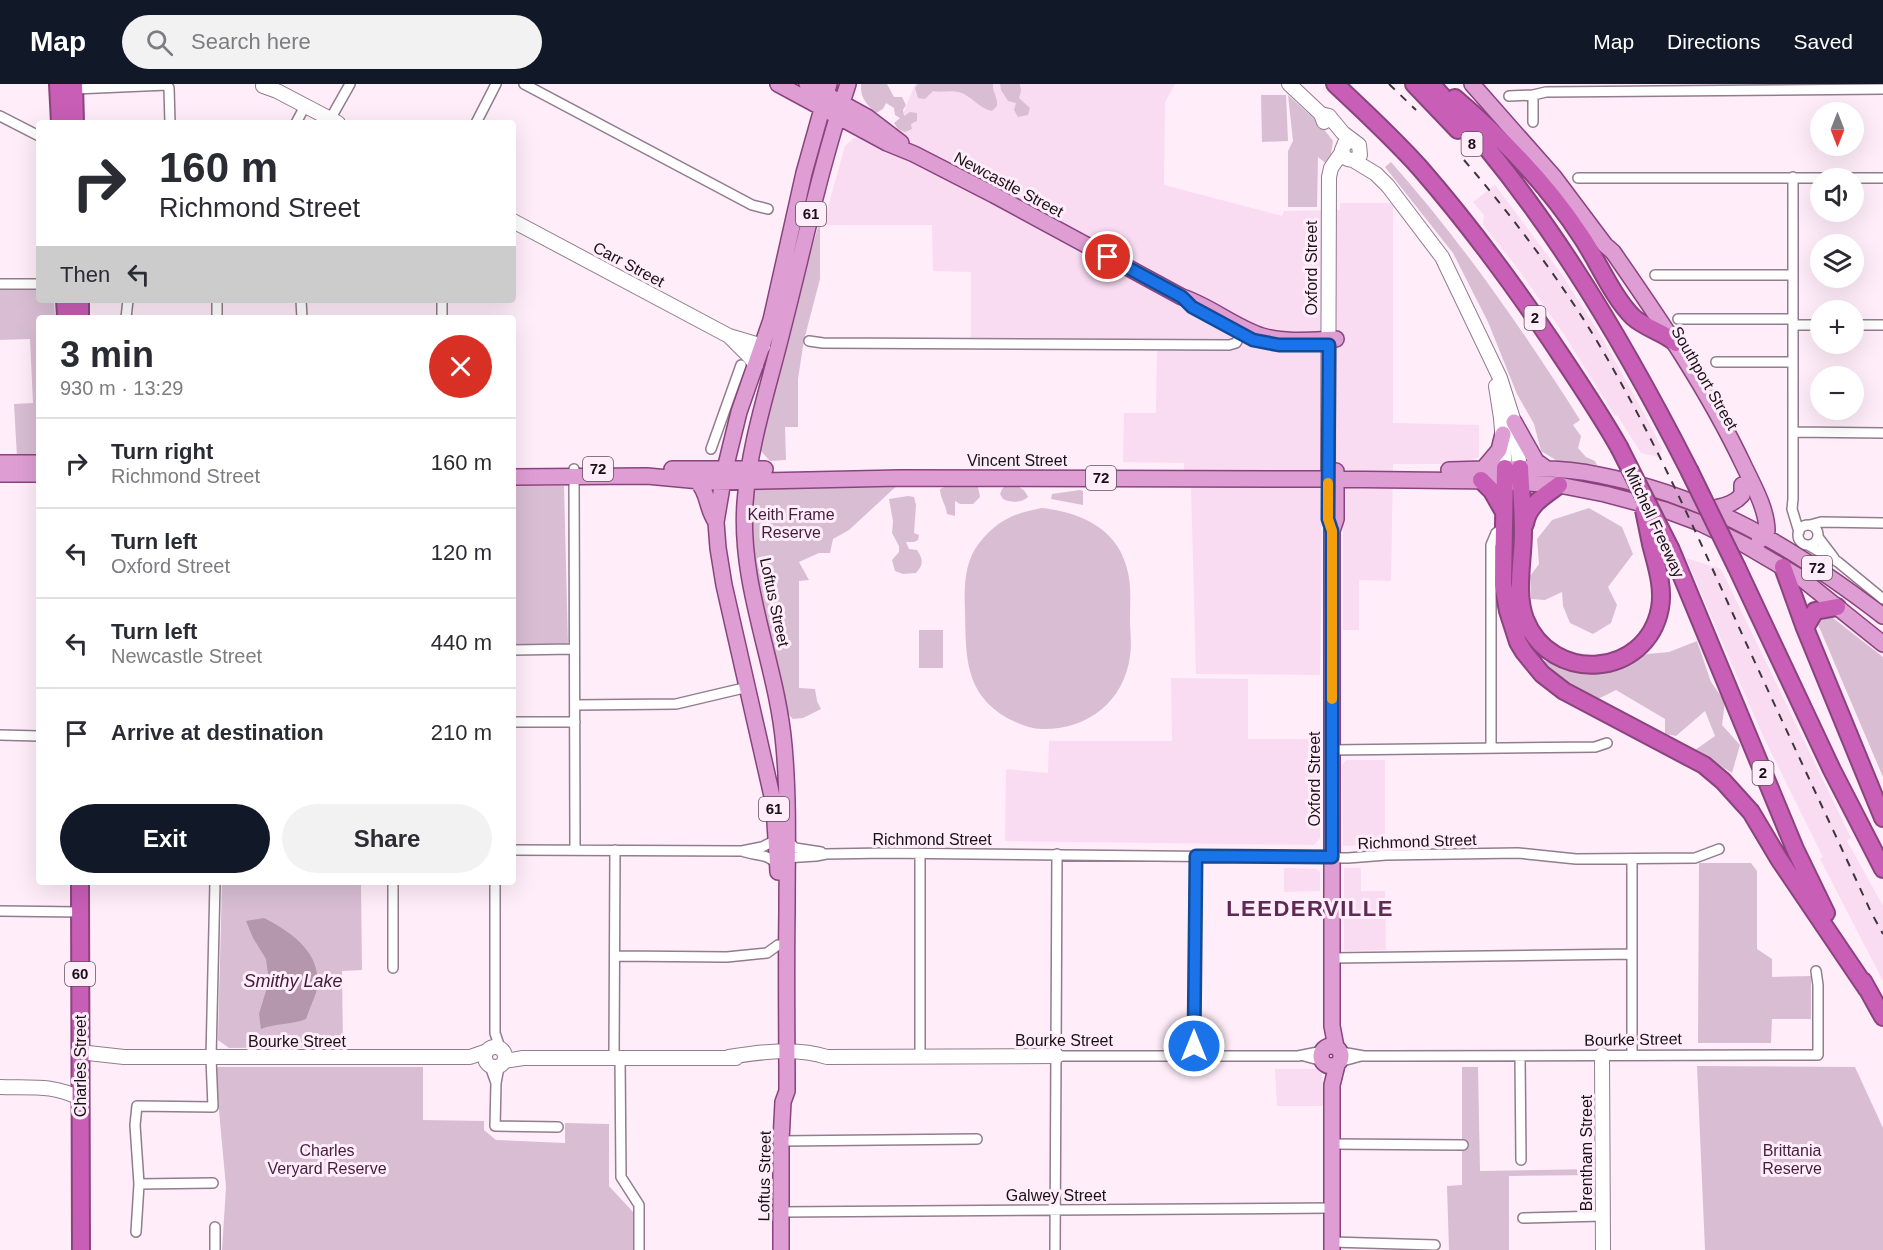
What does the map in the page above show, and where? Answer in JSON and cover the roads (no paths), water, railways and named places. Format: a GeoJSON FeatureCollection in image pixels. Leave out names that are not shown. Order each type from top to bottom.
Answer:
{"type":"FeatureCollection","features":[{"type":"Feature","properties":{"kind":"highway"},"geometry":{"type":"LineString","coordinates":[[58,84],[60,120]]}},
{"type":"Feature","properties":{"kind":"highway","name":"Mitchell Freeway"},"geometry":{"type":"LineString","coordinates":[[1335,84],[1411,159],[1456,211],[1516,288],[1582,386],[1619,447],[1671,550],[1795,849],[1822,906],[1883,1017]]}},
{"type":"Feature","properties":{"kind":"highway","name":"8"},"geometry":{"type":"LineString","coordinates":[[1413,84],[1530,203]]}},
{"type":"Feature","properties":{"kind":"highway"},"geometry":{"type":"LineString","coordinates":[[1431,84],[1466,123],[1530,203],[1575,268],[1617,336],[1689,470],[1832,770],[1883,869]]}},
{"type":"Feature","properties":{"kind":"highway"},"geometry":{"type":"LineString","coordinates":[[1438,84],[1504,143],[1539,182],[1629,302],[1634,318],[1676,343]]}},
{"type":"Feature","properties":{"kind":"highway"},"geometry":{"type":"LineString","coordinates":[[75,86],[75,120]]}},
{"type":"Feature","properties":{"kind":"highway"},"geometry":{"type":"LineString","coordinates":[[1482,475],[1492,491],[1500,526],[1503,584],[1508,611],[1518,642],[1533,665],[1570,694],[1704,765],[1736,794],[1751,812],[1779,859],[1867,989]]}},
{"type":"Feature","properties":{"kind":"highway"},"geometry":{"type":"LineString","coordinates":[[1500,526],[1513,475]]}},
{"type":"Feature","properties":{"kind":"highway"},"geometry":{"type":"LineString","coordinates":[[1513,475],[1523,533]]}},
{"type":"Feature","properties":{"kind":"highway"},"geometry":{"type":"LineString","coordinates":[[1558,484],[1528,511],[1523,533],[1520,589],[1522,606],[1525,619],[1538,641],[1557,657],[1583,665],[1596,665],[1631,654],[1641,646],[1652,631],[1660,608],[1659,578],[1638,485]]}},
{"type":"Feature","properties":{"kind":"highway"},"geometry":{"type":"LineString","coordinates":[[1772,543],[1883,818]]}},
{"type":"Feature","properties":{"kind":"highway"},"geometry":{"type":"LineString","coordinates":[[1805,628],[1815,611],[1837,607]]}},
{"type":"Feature","properties":{"kind":"highway","name":"Charles Street"},"geometry":{"type":"LineString","coordinates":[[80,885],[81,1250]]}},
{"type":"Feature","properties":{"kind":"main road","name":"Newcastle Street"},"geometry":{"type":"LineString","coordinates":[[778,84],[825,95]]}},
{"type":"Feature","properties":{"kind":"main road","name":"Newcastle Street"},"geometry":{"type":"LineString","coordinates":[[807,84],[825,95],[840,110],[867,117],[914,154],[1182,297],[1192,307],[1263,343],[1279,345],[1333,342]]}},
{"type":"Feature","properties":{"kind":"main road","name":"Loftus Street"},"geometry":{"type":"LineString","coordinates":[[782,1057],[778,945],[783,737],[772,676],[748,572],[745,527],[748,474],[751,453],[801,252],[848,84]]}},
{"type":"Feature","properties":{"kind":"main road","name":"Southport Street"},"geometry":{"type":"LineString","coordinates":[[1472,84],[1554,177],[1605,245],[1613,252],[1693,369],[1752,483],[1772,543]]}},
{"type":"Feature","properties":{"kind":"main road","name":"Loftus Street"},"geometry":{"type":"LineString","coordinates":[[782,839],[720,563],[716,522],[732,410],[748,366],[763,346],[771,320],[797,202],[825,95]]}},
{"type":"Feature","properties":{"kind":"main road","name":"Southport Street"},"geometry":{"type":"LineString","coordinates":[[1605,245],[1607,256],[1629,302]]}},
{"type":"Feature","properties":{"kind":"main road","name":"Southport Street"},"geometry":{"type":"LineString","coordinates":[[1657,330],[1691,384],[1742,485],[1756,519],[1772,543]]}},
{"type":"Feature","properties":{"kind":"main road"},"geometry":{"type":"LineString","coordinates":[[1514,422],[1536,461],[1547,469]]}},
{"type":"Feature","properties":{"kind":"main road"},"geometry":{"type":"LineString","coordinates":[[1482,475],[1499,450],[1503,434]]}},
{"type":"Feature","properties":{"kind":"main road"},"geometry":{"type":"LineString","coordinates":[[0,463],[36,463]]}},
{"type":"Feature","properties":{"kind":"main road","name":"Vincent Street"},"geometry":{"type":"LineString","coordinates":[[516,468],[697,481],[724,475]]}},
{"type":"Feature","properties":{"kind":"main road","name":"72"},"geometry":{"type":"LineString","coordinates":[[1513,475],[1547,469],[1599,475],[1654,489],[1711,508],[1748,526],[1772,543],[1811,563],[1883,616]]}},
{"type":"Feature","properties":{"kind":"main road","name":"Vincent Street"},"geometry":{"type":"LineString","coordinates":[[516,477],[573,473],[724,475],[826,470],[1329,475]]}},
{"type":"Feature","properties":{"kind":"main road"},"geometry":{"type":"LineString","coordinates":[[0,474],[36,474]]}},
{"type":"Feature","properties":{"kind":"main road","name":"Vincent Street"},"geometry":{"type":"LineString","coordinates":[[748,474],[900,478],[1513,475]]}},
{"type":"Feature","properties":{"kind":"main road","name":"Oxford Street"},"geometry":{"type":"LineString","coordinates":[[1329,475],[1336,519],[1332,531],[1331,1056]]}},
{"type":"Feature","properties":{"kind":"main road","name":"72"},"geometry":{"type":"LineString","coordinates":[[1513,475],[1605,494],[1665,510],[1700,523],[1745,545],[1772,543]]}},
{"type":"Feature","properties":{"kind":"main road"},"geometry":{"type":"LineString","coordinates":[[697,481],[703,488],[709,512],[716,522]]}},
{"type":"Feature","properties":{"kind":"main road"},"geometry":{"type":"LineString","coordinates":[[1711,508],[1728,505],[1737,500],[1742,495],[1742,485]]}},
{"type":"Feature","properties":{"kind":"main road"},"geometry":{"type":"LineString","coordinates":[[1745,545],[1772,543]]}},
{"type":"Feature","properties":{"kind":"main road","name":"72"},"geometry":{"type":"LineString","coordinates":[[1772,543],[1798,576],[1883,644]]}},
{"type":"Feature","properties":{"kind":"main road","name":"Loftus Street"},"geometry":{"type":"LineString","coordinates":[[781,860],[782,1057],[778,1090],[783,1102],[781,1250]]}},
{"type":"Feature","properties":{"kind":"main road"},"geometry":{"type":"LineString","coordinates":[[1331,1056],[1332,1246]]}},
{"type":"Feature","properties":{"kind":"street"},"geometry":{"type":"LineString","coordinates":[[332,120],[350,84]]}},
{"type":"Feature","properties":{"kind":"street"},"geometry":{"type":"LineString","coordinates":[[478,120],[496,84]]}},
{"type":"Feature","properties":{"kind":"street"},"geometry":{"type":"LineString","coordinates":[[524,84],[752,205],[768,209]]}},
{"type":"Feature","properties":{"kind":"street"},"geometry":{"type":"LineString","coordinates":[[1289,84],[1321,114],[1329,116],[1350,152],[1367,159],[1376,174],[1388,186],[1442,257],[1500,378],[1514,422],[1513,475]]}},
{"type":"Feature","properties":{"kind":"street"},"geometry":{"type":"LineString","coordinates":[[75,86],[167,85],[170,88],[170,120]]}},
{"type":"Feature","properties":{"kind":"street"},"geometry":{"type":"LineString","coordinates":[[261,85],[301,113],[324,120]]}},
{"type":"Feature","properties":{"kind":"street"},"geometry":{"type":"LineString","coordinates":[[1509,96],[1546,92],[1883,89]]}},
{"type":"Feature","properties":{"kind":"street"},"geometry":{"type":"LineString","coordinates":[[1533,95],[1533,122]]}},
{"type":"Feature","properties":{"kind":"street"},"geometry":{"type":"LineString","coordinates":[[0,116],[36,134]]}},
{"type":"Feature","properties":{"kind":"street","name":"Oxford Street"},"geometry":{"type":"LineString","coordinates":[[1329,475],[1333,342],[1329,177],[1332,168],[1350,152]]}},
{"type":"Feature","properties":{"kind":"street"},"geometry":{"type":"LineString","coordinates":[[1792,177],[1792,509],[1805,527]]}},
{"type":"Feature","properties":{"kind":"street"},"geometry":{"type":"LineString","coordinates":[[1578,178],[1883,178]]}},
{"type":"Feature","properties":{"kind":"street","name":"Carr Street"},"geometry":{"type":"LineString","coordinates":[[516,222],[729,336],[763,346]]}},
{"type":"Feature","properties":{"kind":"street"},"geometry":{"type":"LineString","coordinates":[[1655,275],[1792,275]]}},
{"type":"Feature","properties":{"kind":"street"},"geometry":{"type":"LineString","coordinates":[[0,284],[36,284]]}},
{"type":"Feature","properties":{"kind":"street"},"geometry":{"type":"LineString","coordinates":[[1678,319],[1810,324]]}},
{"type":"Feature","properties":{"kind":"street"},"geometry":{"type":"LineString","coordinates":[[1864,325],[1883,325]]}},
{"type":"Feature","properties":{"kind":"street"},"geometry":{"type":"LineString","coordinates":[[809,341],[823,343],[1229,345],[1236,343],[1243,331]]}},
{"type":"Feature","properties":{"kind":"street","name":"Carr Street"},"geometry":{"type":"LineString","coordinates":[[729,336],[749,356],[748,366]]}},
{"type":"Feature","properties":{"kind":"street"},"geometry":{"type":"LineString","coordinates":[[1484,344],[1494,379],[1503,434],[1513,475]]}},
{"type":"Feature","properties":{"kind":"street"},"geometry":{"type":"LineString","coordinates":[[1716,362],[1792,362]]}},
{"type":"Feature","properties":{"kind":"street","name":"Loftus Street"},"geometry":{"type":"LineString","coordinates":[[711,449],[732,410]]}},
{"type":"Feature","properties":{"kind":"street"},"geometry":{"type":"LineString","coordinates":[[1793,432],[1883,433]]}},
{"type":"Feature","properties":{"kind":"street"},"geometry":{"type":"LineString","coordinates":[[573,473],[574,850]]}},
{"type":"Feature","properties":{"kind":"street"},"geometry":{"type":"LineString","coordinates":[[1883,523],[1821,522],[1805,527],[1799,539],[1838,562],[1883,599]]}},
{"type":"Feature","properties":{"kind":"street"},"geometry":{"type":"LineString","coordinates":[[1808,545],[1815,543],[1818,535],[1840,523]]}},
{"type":"Feature","properties":{"kind":"street"},"geometry":{"type":"LineString","coordinates":[[1491,748],[1500,526]]}},
{"type":"Feature","properties":{"kind":"street"},"geometry":{"type":"LineString","coordinates":[[1805,527],[1815,527],[1818,535],[1838,562]]}},
{"type":"Feature","properties":{"kind":"street"},"geometry":{"type":"LineString","coordinates":[[516,650],[573,649]]}},
{"type":"Feature","properties":{"kind":"street"},"geometry":{"type":"LineString","coordinates":[[575,705],[676,704],[748,687]]}},
{"type":"Feature","properties":{"kind":"street"},"geometry":{"type":"LineString","coordinates":[[516,722],[575,722]]}},
{"type":"Feature","properties":{"kind":"street"},"geometry":{"type":"LineString","coordinates":[[0,735],[36,735]]}},
{"type":"Feature","properties":{"kind":"street"},"geometry":{"type":"LineString","coordinates":[[1332,750],[1595,747],[1607,743]]}},
{"type":"Feature","properties":{"kind":"street"},"geometry":{"type":"LineString","coordinates":[[742,851],[762,847],[782,839]]}},
{"type":"Feature","properties":{"kind":"street","name":"Richmond Street"},"geometry":{"type":"LineString","coordinates":[[782,839],[792,847],[826,854]]}},
{"type":"Feature","properties":{"kind":"street","name":"Richmond Street"},"geometry":{"type":"LineString","coordinates":[[781,860],[826,854],[1332,857],[1518,854],[1576,859],[1632,859],[1695,858],[1719,849]]}},
{"type":"Feature","properties":{"kind":"street"},"geometry":{"type":"LineString","coordinates":[[516,850],[742,851],[766,856],[774,861],[781,860]]}},
{"type":"Feature","properties":{"kind":"street"},"geometry":{"type":"LineString","coordinates":[[615,850],[621,1177],[639,1205],[639,1250]]}},
{"type":"Feature","properties":{"kind":"street"},"geometry":{"type":"LineString","coordinates":[[920,854],[920,1057]]}},
{"type":"Feature","properties":{"kind":"street"},"geometry":{"type":"LineString","coordinates":[[1055,1250],[1057,854]]}},
{"type":"Feature","properties":{"kind":"street"},"geometry":{"type":"LineString","coordinates":[[1194,1056],[1196,856]]}},
{"type":"Feature","properties":{"kind":"street"},"geometry":{"type":"LineString","coordinates":[[1632,859],[1632,1055]]}},
{"type":"Feature","properties":{"kind":"street"},"geometry":{"type":"LineString","coordinates":[[136,1232],[139,1184],[135,1125],[137,1106],[213,1107],[215,885]]}},
{"type":"Feature","properties":{"kind":"street"},"geometry":{"type":"LineString","coordinates":[[393,885],[393,968]]}},
{"type":"Feature","properties":{"kind":"street"},"geometry":{"type":"LineString","coordinates":[[495,885],[495,1126],[558,1127]]}},
{"type":"Feature","properties":{"kind":"street"},"geometry":{"type":"LineString","coordinates":[[0,911],[80,912]]}},
{"type":"Feature","properties":{"kind":"street"},"geometry":{"type":"LineString","coordinates":[[616,956],[727,957],[767,953],[778,945]]}},
{"type":"Feature","properties":{"kind":"street"},"geometry":{"type":"LineString","coordinates":[[1332,958],[1632,954]]}},
{"type":"Feature","properties":{"kind":"street","name":"Bourke Street"},"geometry":{"type":"LineString","coordinates":[[80,1049],[88,1053],[124,1057],[729,1057],[755,1061],[814,1053],[827,1057],[1818,1055],[1816,971]]}},
{"type":"Feature","properties":{"kind":"street","name":"Brentham Street"},"geometry":{"type":"LineString","coordinates":[[1602,1055],[1603,1250]]}},
{"type":"Feature","properties":{"kind":"street","name":"Bourke Street"},"geometry":{"type":"LineString","coordinates":[[45,1088],[65,1083],[80,1070],[104,1060],[124,1057]]}},
{"type":"Feature","properties":{"kind":"street"},"geometry":{"type":"LineString","coordinates":[[1520,1057],[1521,1160]]}},
{"type":"Feature","properties":{"kind":"street"},"geometry":{"type":"LineString","coordinates":[[0,1087],[65,1090],[81,1099]]}},
{"type":"Feature","properties":{"kind":"street"},"geometry":{"type":"LineString","coordinates":[[782,1141],[976,1139]]}},
{"type":"Feature","properties":{"kind":"street"},"geometry":{"type":"LineString","coordinates":[[1332,1144],[1463,1145]]}},
{"type":"Feature","properties":{"kind":"street"},"geometry":{"type":"LineString","coordinates":[[139,1184],[213,1183]]}},
{"type":"Feature","properties":{"kind":"street","name":"Galwey Street"},"geometry":{"type":"LineString","coordinates":[[781,1212],[1332,1208]]}},
{"type":"Feature","properties":{"kind":"street"},"geometry":{"type":"LineString","coordinates":[[1524,1218],[1603,1216]]}},
{"type":"Feature","properties":{"kind":"street"},"geometry":{"type":"LineString","coordinates":[[215,1227],[215,1250]]}},
{"type":"Feature","properties":{"kind":"street"},"geometry":{"type":"LineString","coordinates":[[1332,1246],[1436,1245]]}},
{"type":"Feature","properties":{"kind":"water","name":"Smithy Lake"},"geometry":{"type":"Polygon","coordinates":[[[264,918],[296,938],[304,947],[316,967],[318,979],[316,993],[306,1019],[261,1029],[259,1014],[269,981],[266,959],[246,921],[264,918]]]}},
{"type":"Feature","properties":{"kind":"railway"},"geometry":{"type":"LineString","coordinates":[[1389,84],[1416,110]]}},
{"type":"Feature","properties":{"kind":"railway"},"geometry":{"type":"LineString","coordinates":[[1464,160],[1556,278],[1584,320],[1629,398],[1690,521],[1883,934]]}},
{"type":"Feature","properties":{"kind":"district","name":"LEEDERVILLE"},"geometry":{"type":"Point","coordinates":[1310,908]}},
{"type":"Feature","properties":{"kind":"park label","name":"Keith Frame Reserve"},"geometry":{"type":"Point","coordinates":[791,523]}},
{"type":"Feature","properties":{"kind":"park label","name":"Charles Veryard Reserve"},"geometry":{"type":"Point","coordinates":[327,1159]}},
{"type":"Feature","properties":{"kind":"park label","name":"Brittania Reserve"},"geometry":{"type":"Point","coordinates":[1792,1159]}}]}
